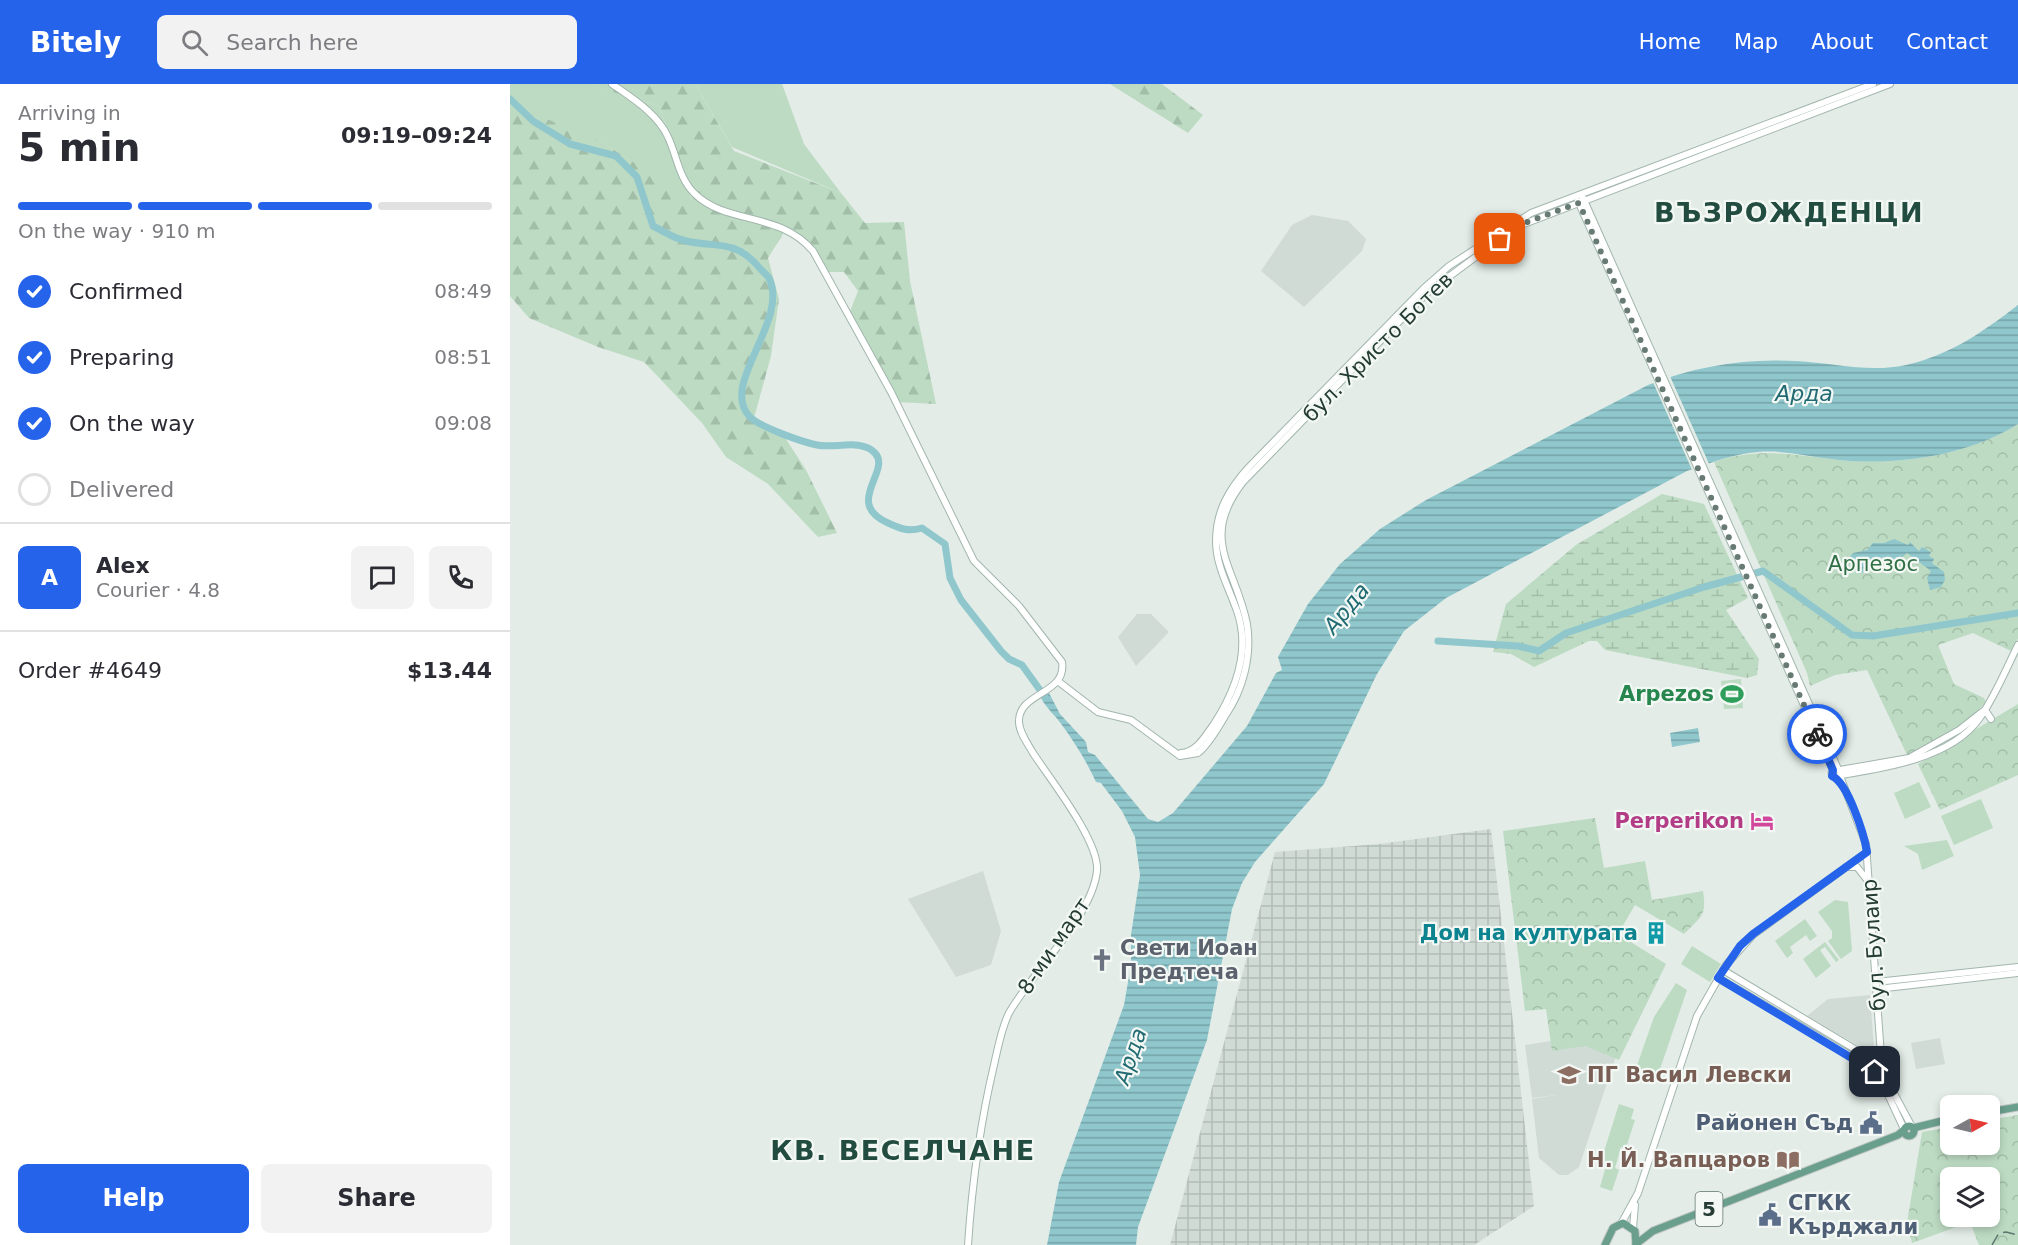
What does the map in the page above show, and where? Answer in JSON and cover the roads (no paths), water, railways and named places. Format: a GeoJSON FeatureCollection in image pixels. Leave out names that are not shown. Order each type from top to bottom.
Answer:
{"type":"FeatureCollection","features":[{"type":"Feature","properties":{"kind":"main road"},"geometry":{"type":"LineString","coordinates":[[612,84],[662,126],[685,181],[696,194],[714,206],[795,233],[813,251],[891,392],[974,561],[1019,606],[1054,649],[1062,663],[1062,674],[1056,683]]}},
{"type":"Feature","properties":{"kind":"main road","name":"бул. Христо Ботев"},"geometry":{"type":"LineString","coordinates":[[1056,683],[1098,712],[1131,720],[1174,752],[1186,756],[1202,750],[1237,696],[1246,666],[1247,624],[1225,564],[1221,544],[1224,519],[1235,492],[1434,286],[1522,224],[1873,84]]}},
{"type":"Feature","properties":{"kind":"main road","name":"бул. Христо Ботев"},"geometry":{"type":"LineString","coordinates":[[1580,199],[1890,84]]}},
{"type":"Feature","properties":{"kind":"main road","name":"бул. Булаир"},"geometry":{"type":"LineString","coordinates":[[1580,199],[1863,832],[1867,852],[1884,1088],[1903,1132]]}},
{"type":"Feature","properties":{"kind":"main road"},"geometry":{"type":"LineString","coordinates":[[1838,773],[1906,761],[1963,734],[1985,710],[2018,645]]}},
{"type":"Feature","properties":{"kind":"main road","name":"8-ми март"},"geometry":{"type":"LineString","coordinates":[[968,1245],[980,1133],[1005,1022],[1019,997],[1080,911],[1090,893],[1097,872],[1092,844],[1020,729],[1021,713],[1056,683]]}},
{"type":"Feature","properties":{"kind":"main road"},"geometry":{"type":"LineString","coordinates":[[1906,761],[1959,730],[1985,710]]}},
{"type":"Feature","properties":{"kind":"main road"},"geometry":{"type":"LineString","coordinates":[[1985,710],[1991,719]]}},
{"type":"Feature","properties":{"kind":"main road"},"geometry":{"type":"LineString","coordinates":[[1605,1245],[1612,1229],[1621,1224],[1638,1192],[1697,1016],[1723,970],[1740,946],[1753,934],[1867,852]]}},
{"type":"Feature","properties":{"kind":"main road"},"geometry":{"type":"LineString","coordinates":[[1846,867],[1857,867],[1869,883]]}},
{"type":"Feature","properties":{"kind":"main road"},"geometry":{"type":"LineString","coordinates":[[1877,986],[2018,967]]}},
{"type":"Feature","properties":{"kind":"main road"},"geometry":{"type":"LineString","coordinates":[[1723,970],[1883,1066]]}},
{"type":"Feature","properties":{"kind":"main road"},"geometry":{"type":"LineString","coordinates":[[1877,986],[2018,973]]}},
{"type":"Feature","properties":{"kind":"main road"},"geometry":{"type":"LineString","coordinates":[[1718,978],[1884,1076]]}},
{"type":"Feature","properties":{"kind":"main road","name":"бул. Булаир"},"geometry":{"type":"LineString","coordinates":[[1884,1076],[1913,1128]]}},
{"type":"Feature","properties":{"kind":"main road"},"geometry":{"type":"LineString","coordinates":[[2000,1110],[2018,1107]]}},
{"type":"Feature","properties":{"kind":"main road"},"geometry":{"type":"LineString","coordinates":[[1913,1128],[1940,1121]]}},
{"type":"Feature","properties":{"kind":"main road","name":"5"},"geometry":{"type":"LineString","coordinates":[[1634,1229],[1636,1244],[1653,1231],[1903,1132],[1913,1134],[1913,1128]]}},
{"type":"Feature","properties":{"kind":"main road"},"geometry":{"type":"LineString","coordinates":[[1634,1229],[1638,1192]]}},
{"type":"Feature","properties":{"kind":"main road","name":"5"},"geometry":{"type":"LineString","coordinates":[[1621,1224],[1634,1229],[1653,1231]]}},
{"type":"Feature","properties":{"kind":"water","name":"Арда"},"geometry":{"type":"Polygon","coordinates":[[[2018,305],[2018,424],[1975,445],[1928,457],[1878,462],[1758,452],[1713,462],[1687,471],[1446,598],[1404,631],[1377,674],[1324,784],[1255,862],[1242,883],[1232,909],[1207,1040],[1138,1227],[1136,1245],[1047,1245],[1059,1182],[1124,1005],[1131,965],[1131,935],[1140,875],[1135,837],[1122,811],[1101,783],[1096,782],[1072,739],[1041,698],[1049,693],[1060,714],[1086,742],[1088,752],[1095,755],[1148,819],[1158,822],[1173,813],[1247,726],[1276,673],[1282,670],[1278,657],[1308,604],[1340,564],[1380,529],[1426,500],[1648,385],[1666,378],[1702,368],[1739,362],[1777,360],[1865,368],[1906,365],[1952,349],[2018,305]]]}},
{"type":"Feature","properties":{"kind":"water"},"geometry":{"type":"Polygon","coordinates":[[[1894,539],[1908,545],[1910,542],[1919,551],[1922,547],[1931,552],[1929,556],[1934,559],[1932,563],[1944,572],[1945,580],[1941,587],[1930,590],[1927,578],[1931,571],[1907,553],[1898,561],[1879,557],[1870,569],[1859,574],[1852,569],[1849,558],[1853,553],[1867,550],[1873,543],[1884,543],[1894,539]]]}},
{"type":"Feature","properties":{"kind":"water","name":"Arpezos"},"geometry":{"type":"Polygon","coordinates":[[[1698,728],[1700,742],[1672,747],[1670,733],[1698,728]]]}},
{"type":"Feature","properties":{"kind":"waterway"},"geometry":{"type":"LineString","coordinates":[[510,99],[533,121],[570,144],[616,156],[637,177],[653,226],[682,240],[724,246],[740,251],[768,276],[773,295],[770,313],[742,388],[742,404],[750,417],[772,429],[810,443],[824,446],[862,446],[875,453],[879,460],[878,469],[869,497],[869,506],[875,515],[901,528],[909,530],[922,528],[945,544],[950,578],[961,600],[1001,651],[1009,659],[1022,665],[1045,697]]}},
{"type":"Feature","properties":{"kind":"waterway"},"geometry":{"type":"LineString","coordinates":[[1438,641],[1518,646],[1539,651],[1566,633],[1704,587],[1763,571],[1852,635],[1873,636],[2018,613]]}},
{"type":"Feature","properties":{"kind":"railway"},"geometry":{"type":"LineString","coordinates":[[1992,1245],[1999,1233],[2018,1235]]}},
{"type":"Feature","properties":{"kind":"place","name":"Arpezos"},"geometry":{"type":"Point","coordinates":[1732,694]}},
{"type":"Feature","properties":{"kind":"place","name":"Perperikon"},"geometry":{"type":"Point","coordinates":[1762,821]}},
{"type":"Feature","properties":{"kind":"place","name":"Дом на културата"},"geometry":{"type":"Point","coordinates":[1656,933]}},
{"type":"Feature","properties":{"kind":"place","name":"Свети Иоан Предтеча"},"geometry":{"type":"Point","coordinates":[1102,960]}},
{"type":"Feature","properties":{"kind":"place","name":"ПГ Васил Левски"},"geometry":{"type":"Point","coordinates":[1569,1075]}},
{"type":"Feature","properties":{"kind":"place","name":"Районен Съд"},"geometry":{"type":"Point","coordinates":[1871,1123]}},
{"type":"Feature","properties":{"kind":"place","name":"Н. Й. Вапцаров"},"geometry":{"type":"Point","coordinates":[1788,1160]}},
{"type":"Feature","properties":{"kind":"place","name":"СГКК Кърджали"},"geometry":{"type":"Point","coordinates":[1770,1215]}},
{"type":"Feature","properties":{"kind":"district","name":"ВЪЗРОЖДЕНЦИ"},"geometry":{"type":"Point","coordinates":[1789,213]}},
{"type":"Feature","properties":{"kind":"district","name":"КВ. ВЕСЕЛЧАНЕ"},"geometry":{"type":"Point","coordinates":[903,1151]}},
{"type":"Feature","properties":{"kind":"park label","name":"Арпезос"},"geometry":{"type":"Point","coordinates":[1873,564]}}]}
